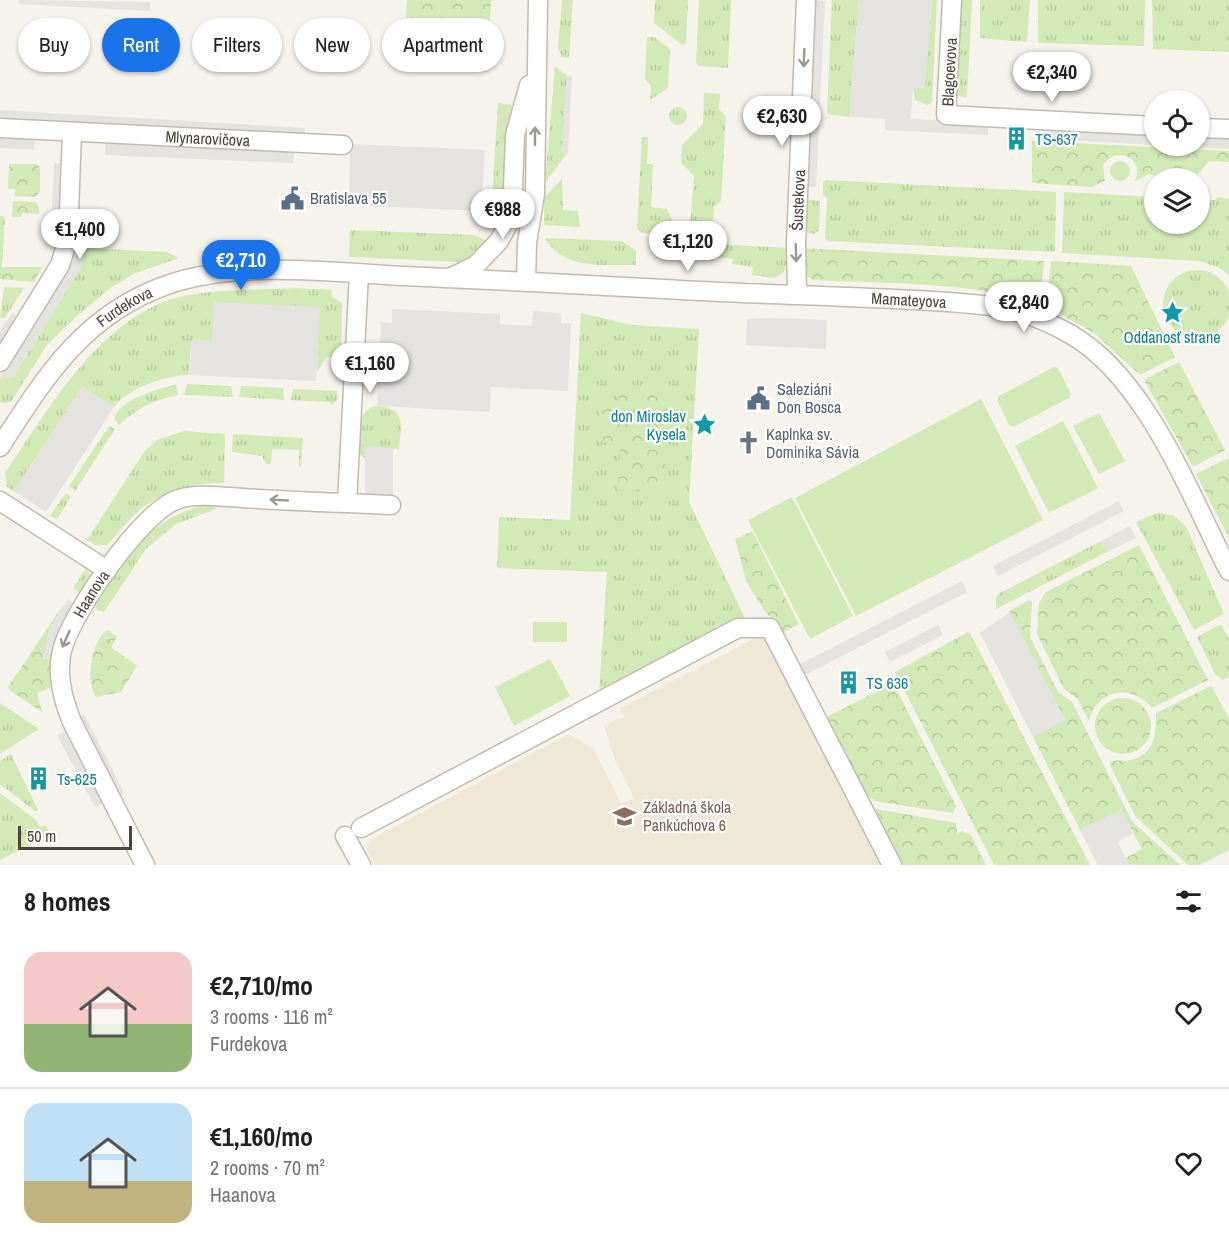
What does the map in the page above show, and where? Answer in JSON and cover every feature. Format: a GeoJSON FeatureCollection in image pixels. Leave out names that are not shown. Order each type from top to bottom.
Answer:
{"type":"FeatureCollection","features":[{"type":"Feature","properties":{"kind":"street"},"geometry":{"type":"LineString","coordinates":[[526,282],[527,243],[535,194],[535,63],[538,0]]}},
{"type":"Feature","properties":{"kind":"street","name":"Šustekova"},"geometry":{"type":"LineString","coordinates":[[797,293],[796,243],[806,0]]}},
{"type":"Feature","properties":{"kind":"street","name":"Blagoevova"},"geometry":{"type":"LineString","coordinates":[[952,0],[946,115],[1144,125]]}},
{"type":"Feature","properties":{"kind":"street"},"geometry":{"type":"LineString","coordinates":[[450,278],[476,265],[499,241],[512,218],[515,135],[535,63]]}},
{"type":"Feature","properties":{"kind":"street","name":"Mlynarovičova"},"geometry":{"type":"LineString","coordinates":[[0,128],[343,145]]}},
{"type":"Feature","properties":{"kind":"street"},"geometry":{"type":"LineString","coordinates":[[1210,128],[1229,129]]}},
{"type":"Feature","properties":{"kind":"street"},"geometry":{"type":"LineString","coordinates":[[0,362],[60,265],[68,239],[72,132]]}},
{"type":"Feature","properties":{"kind":"street"},"geometry":{"type":"LineString","coordinates":[[512,218],[527,243]]}},
{"type":"Feature","properties":{"kind":"street","name":"Furdekova"},"geometry":{"type":"LineString","coordinates":[[0,447],[5,425],[85,333],[115,309],[150,291],[188,278],[215,274],[266,272],[526,282]]}},
{"type":"Feature","properties":{"kind":"street"},"geometry":{"type":"LineString","coordinates":[[342,503],[360,274]]}},
{"type":"Feature","properties":{"kind":"street","name":"Mamateyova"},"geometry":{"type":"LineString","coordinates":[[526,282],[797,293],[992,306],[1036,318],[1079,340],[1118,372],[1139,399],[1229,571]]}},
{"type":"Feature","properties":{"kind":"street","name":"Haanova"},"geometry":{"type":"LineString","coordinates":[[145,865],[69,715],[60,679],[60,661],[66,639],[106,570],[150,517],[178,499],[217,496],[391,506]]}},
{"type":"Feature","properties":{"kind":"street"},"geometry":{"type":"LineString","coordinates":[[0,501],[106,570]]}},
{"type":"Feature","properties":{"kind":"street"},"geometry":{"type":"LineString","coordinates":[[361,865],[353,832],[738,628],[770,628],[892,865]]}},
{"type":"Feature","properties":{"kind":"shaded area"},"geometry":{"type":"Polygon","coordinates":[[[19,0],[150,2],[150,11],[19,4],[19,0]]]}},
{"type":"Feature","properties":{"kind":"shaded area"},"geometry":{"type":"Polygon","coordinates":[[[813,0],[825,1],[816,187],[804,187],[813,0]]]}},
{"type":"Feature","properties":{"kind":"shaded area"},"geometry":{"type":"Polygon","coordinates":[[[859,0],[932,0],[925,89],[913,88],[911,119],[988,123],[988,135],[885,130],[885,119],[849,117],[859,0]]]}},
{"type":"Feature","properties":{"kind":"shaded area"},"geometry":{"type":"Polygon","coordinates":[[[567,76],[572,77],[568,153],[566,155],[562,152],[567,76]]]}},
{"type":"Feature","properties":{"kind":"shaded area"},"geometry":{"type":"Polygon","coordinates":[[[0,110],[305,128],[303,152],[294,152],[293,163],[105,155],[105,128],[36,125],[34,150],[0,148],[0,110]]]}},
{"type":"Feature","properties":{"kind":"shaded area"},"geometry":{"type":"Polygon","coordinates":[[[1043,126],[1144,131],[1144,144],[1043,139],[1043,126]]]}},
{"type":"Feature","properties":{"kind":"shaded area"},"geometry":{"type":"Polygon","coordinates":[[[1210,135],[1229,136],[1229,149],[1210,148],[1210,135]]]}},
{"type":"Feature","properties":{"kind":"shaded area"},"geometry":{"type":"Polygon","coordinates":[[[350,144],[485,150],[481,211],[349,205],[350,144]]]}},
{"type":"Feature","properties":{"kind":"shaded area"},"geometry":{"type":"Polygon","coordinates":[[[54,163],[64,164],[64,210],[52,210],[54,163]]]}},
{"type":"Feature","properties":{"kind":"shaded area"},"geometry":{"type":"Polygon","coordinates":[[[74,247],[86,248],[79,271],[13,377],[0,378],[64,271],[74,247]]]}},
{"type":"Feature","properties":{"kind":"shaded area"},"geometry":{"type":"Polygon","coordinates":[[[214,302],[320,307],[316,381],[190,375],[191,340],[212,341],[214,302]]]}},
{"type":"Feature","properties":{"kind":"shaded area"},"geometry":{"type":"Polygon","coordinates":[[[392,309],[500,314],[500,324],[532,326],[533,311],[561,313],[561,323],[571,323],[568,391],[491,387],[490,412],[377,406],[381,322],[392,323],[392,309]]]}},
{"type":"Feature","properties":{"kind":"shaded area"},"geometry":{"type":"Polygon","coordinates":[[[12,313],[20,317],[0,349],[0,331],[12,313]]]}},
{"type":"Feature","properties":{"kind":"shaded area"},"geometry":{"type":"Polygon","coordinates":[[[747,319],[827,320],[826,349],[746,345],[747,319]]]}},
{"type":"Feature","properties":{"kind":"shaded area"},"geometry":{"type":"Polygon","coordinates":[[[82,387],[114,407],[46,512],[14,491],[82,387]]]}},
{"type":"Feature","properties":{"kind":"shaded area"},"geometry":{"type":"Polygon","coordinates":[[[365,447],[393,448],[393,505],[365,504],[365,447]]]}},
{"type":"Feature","properties":{"kind":"shaded area"},"geometry":{"type":"Polygon","coordinates":[[[1119,501],[1124,511],[998,576],[993,566],[1119,501]]]}},
{"type":"Feature","properties":{"kind":"shaded area"},"geometry":{"type":"Polygon","coordinates":[[[1129,526],[1136,538],[1107,552],[1101,541],[1129,526]]]}},
{"type":"Feature","properties":{"kind":"shaded area"},"geometry":{"type":"Polygon","coordinates":[[[962,581],[967,592],[805,675],[800,664],[962,581]]]}},
{"type":"Feature","properties":{"kind":"shaded area"},"geometry":{"type":"Polygon","coordinates":[[[68,599],[77,606],[53,659],[42,659],[50,629],[68,599]]]}},
{"type":"Feature","properties":{"kind":"shaded area"},"geometry":{"type":"Polygon","coordinates":[[[1010,612],[1065,720],[1033,737],[980,633],[1010,612]]]}},
{"type":"Feature","properties":{"kind":"shaded area"},"geometry":{"type":"Polygon","coordinates":[[[938,625],[943,635],[890,662],[885,652],[938,625]]]}},
{"type":"Feature","properties":{"kind":"shaded area"},"geometry":{"type":"Polygon","coordinates":[[[766,633],[887,865],[375,865],[367,850],[370,840],[569,734],[594,749],[621,804],[634,798],[615,760],[604,725],[624,717],[620,708],[766,633]]]}},
{"type":"Feature","properties":{"kind":"shaded area"},"geometry":{"type":"Polygon","coordinates":[[[84,714],[124,793],[115,798],[75,719],[84,714]]]}},
{"type":"Feature","properties":{"kind":"shaded area"},"geometry":{"type":"Polygon","coordinates":[[[67,730],[104,803],[95,807],[57,735],[67,730]]]}},
{"type":"Feature","properties":{"kind":"shaded area"},"geometry":{"type":"Polygon","coordinates":[[[1121,810],[1133,833],[1118,842],[1129,865],[1098,865],[1080,830],[1121,810]]]}},
{"type":"Feature","properties":{"kind":"green space"},"geometry":{"type":"Polygon","coordinates":[[[407,0],[491,0],[490,18],[406,18],[407,0]]]}},
{"type":"Feature","properties":{"kind":"green space"},"geometry":{"type":"Polygon","coordinates":[[[562,0],[573,0],[569,58],[562,57],[558,48],[562,0]]]}},
{"type":"Feature","properties":{"kind":"green space"},"geometry":{"type":"Polygon","coordinates":[[[655,0],[688,0],[686,43],[682,45],[654,23],[655,0]]]}},
{"type":"Feature","properties":{"kind":"green space"},"geometry":{"type":"Polygon","coordinates":[[[699,0],[731,0],[728,68],[699,66],[696,63],[699,0]]]}},
{"type":"Feature","properties":{"kind":"green space"},"geometry":{"type":"Polygon","coordinates":[[[832,0],[859,0],[849,117],[827,114],[832,0]]]}},
{"type":"Feature","properties":{"kind":"green space"},"geometry":{"type":"Polygon","coordinates":[[[932,0],[937,0],[932,103],[927,105],[915,100],[913,88],[924,88],[932,0]]]}},
{"type":"Feature","properties":{"kind":"green space"},"geometry":{"type":"Polygon","coordinates":[[[960,0],[972,0],[967,97],[957,96],[956,83],[960,0]]]}},
{"type":"Feature","properties":{"kind":"green space"},"geometry":{"type":"Polygon","coordinates":[[[980,0],[1030,0],[1027,42],[980,38],[980,0]]]}},
{"type":"Feature","properties":{"kind":"green space"},"geometry":{"type":"Polygon","coordinates":[[[1038,0],[1145,0],[1144,46],[1038,43],[1038,0]]]}},
{"type":"Feature","properties":{"kind":"green space"},"geometry":{"type":"Polygon","coordinates":[[[1152,0],[1229,0],[1229,52],[1153,49],[1152,0]]]}},
{"type":"Feature","properties":{"kind":"green space"},"geometry":{"type":"Polygon","coordinates":[[[647,37],[654,37],[670,49],[668,88],[650,100],[651,86],[645,79],[647,37]]]}},
{"type":"Feature","properties":{"kind":"green space"},"geometry":{"type":"Polygon","coordinates":[[[555,66],[567,76],[562,152],[566,155],[545,183],[555,66]]]}},
{"type":"Feature","properties":{"kind":"green space"},"geometry":{"type":"Polygon","coordinates":[[[704,93],[720,94],[719,109],[726,117],[721,201],[714,207],[712,234],[706,245],[694,244],[689,239],[694,176],[681,163],[682,145],[703,124],[704,93]]]}},
{"type":"Feature","properties":{"kind":"green space"},"geometry":{"type":"Polygon","coordinates":[[[498,103],[515,105],[500,227],[496,227],[491,216],[498,103]]]}},
{"type":"Feature","properties":{"kind":"green space"},"geometry":{"type":"Polygon","coordinates":[[[678,107],[684,110],[687,116],[684,122],[678,125],[672,122],[669,116],[672,110],[678,107]]]}},
{"type":"Feature","properties":{"kind":"green space"},"geometry":{"type":"Polygon","coordinates":[[[642,137],[648,137],[647,164],[653,164],[651,207],[667,209],[677,230],[672,234],[643,233],[637,229],[642,137]]]}},
{"type":"Feature","properties":{"kind":"green space"},"geometry":{"type":"Polygon","coordinates":[[[1032,141],[1144,147],[1144,156],[1210,156],[1210,150],[1229,151],[1229,162],[1209,161],[1203,168],[1144,168],[1144,176],[1135,181],[1137,166],[1128,157],[1122,155],[1109,159],[1103,165],[1105,181],[1091,187],[1032,183],[1032,141]]]}},
{"type":"Feature","properties":{"kind":"green space"},"geometry":{"type":"Polygon","coordinates":[[[1116,161],[1124,161],[1130,167],[1130,175],[1124,181],[1116,181],[1110,175],[1110,167],[1116,161]]]}},
{"type":"Feature","properties":{"kind":"green space"},"geometry":{"type":"Polygon","coordinates":[[[9,164],[37,164],[40,168],[40,192],[35,197],[15,196],[15,189],[8,189],[9,164]]]}},
{"type":"Feature","properties":{"kind":"green space"},"geometry":{"type":"Polygon","coordinates":[[[562,179],[563,210],[578,211],[580,227],[544,225],[544,198],[562,179]]]}},
{"type":"Feature","properties":{"kind":"green space"},"geometry":{"type":"Polygon","coordinates":[[[826,180],[1056,192],[1055,252],[828,241],[825,238],[827,199],[823,195],[823,183],[826,180]]]}},
{"type":"Feature","properties":{"kind":"green space"},"geometry":{"type":"Polygon","coordinates":[[[1064,192],[1144,196],[1144,234],[1210,234],[1210,200],[1218,197],[1229,199],[1229,275],[1219,268],[1200,261],[1062,253],[1064,192]]]}},
{"type":"Feature","properties":{"kind":"green space"},"geometry":{"type":"Polygon","coordinates":[[[804,199],[820,201],[819,230],[814,234],[804,232],[804,199]]]}},
{"type":"Feature","properties":{"kind":"green space"},"geometry":{"type":"Polygon","coordinates":[[[13,201],[35,202],[39,207],[39,214],[22,213],[21,217],[12,217],[13,201]]]}},
{"type":"Feature","properties":{"kind":"green space"},"geometry":{"type":"Polygon","coordinates":[[[0,216],[5,216],[2,267],[42,267],[34,282],[0,279],[0,216]]]}},
{"type":"Feature","properties":{"kind":"green space"},"geometry":{"type":"Polygon","coordinates":[[[350,230],[474,235],[490,242],[471,259],[461,262],[349,257],[350,230]]]}},
{"type":"Feature","properties":{"kind":"green space"},"geometry":{"type":"Polygon","coordinates":[[[545,238],[622,241],[636,251],[636,265],[597,265],[573,261],[553,249],[545,238]]]}},
{"type":"Feature","properties":{"kind":"green space"},"geometry":{"type":"Polygon","coordinates":[[[717,244],[788,248],[785,271],[775,278],[752,275],[753,267],[732,264],[733,259],[709,257],[717,244]]]}},
{"type":"Feature","properties":{"kind":"green space"},"geometry":{"type":"Polygon","coordinates":[[[86,248],[167,252],[179,258],[133,274],[109,289],[47,345],[11,402],[0,402],[0,378],[13,377],[79,271],[86,248]]]}},
{"type":"Feature","properties":{"kind":"green space"},"geometry":{"type":"Polygon","coordinates":[[[801,248],[1044,261],[1040,304],[956,287],[813,280],[801,272],[801,248]]]}},
{"type":"Feature","properties":{"kind":"green space"},"geometry":{"type":"Polygon","coordinates":[[[1051,262],[1131,266],[1175,357],[1140,375],[1094,333],[1046,306],[1051,262]]]}},
{"type":"Feature","properties":{"kind":"green space"},"geometry":{"type":"Polygon","coordinates":[[[1204,270],[1210,272],[1226,285],[1229,291],[1229,317],[1216,333],[1210,336],[1190,338],[1184,336],[1168,323],[1165,317],[1163,297],[1165,291],[1178,275],[1184,272],[1204,270]]]}},
{"type":"Feature","properties":{"kind":"green space"},"geometry":{"type":"Polygon","coordinates":[[[4,287],[24,288],[5,318],[0,318],[4,287]]]}},
{"type":"Feature","properties":{"kind":"green space"},"geometry":{"type":"Polygon","coordinates":[[[295,288],[332,290],[331,296],[342,303],[341,357],[327,357],[317,372],[319,307],[212,341],[191,340],[189,375],[171,377],[148,384],[128,394],[114,407],[82,387],[14,491],[7,487],[5,473],[60,392],[105,341],[131,320],[158,304],[189,295],[295,288]]]}},
{"type":"Feature","properties":{"kind":"green space"},"geometry":{"type":"Polygon","coordinates":[[[581,313],[632,325],[699,329],[689,502],[745,618],[599,694],[607,572],[497,568],[499,517],[570,520],[581,313]]]}},
{"type":"Feature","properties":{"kind":"green space"},"geometry":{"type":"Polygon","coordinates":[[[1179,362],[1225,450],[1193,467],[1144,380],[1179,362]]]}},
{"type":"Feature","properties":{"kind":"green space"},"geometry":{"type":"Polygon","coordinates":[[[1054,367],[1058,368],[1071,394],[1069,398],[1013,427],[1009,425],[997,400],[999,396],[1054,367]]]}},
{"type":"Feature","properties":{"kind":"green space"},"geometry":{"type":"Polygon","coordinates":[[[176,384],[178,395],[146,406],[119,425],[114,419],[118,412],[132,400],[176,384]]]}},
{"type":"Feature","properties":{"kind":"green space"},"geometry":{"type":"Polygon","coordinates":[[[187,384],[231,386],[233,397],[184,395],[187,384]]]}},
{"type":"Feature","properties":{"kind":"green space"},"geometry":{"type":"Polygon","coordinates":[[[241,386],[283,388],[284,400],[239,397],[241,386]]]}},
{"type":"Feature","properties":{"kind":"green space"},"geometry":{"type":"Polygon","coordinates":[[[293,389],[337,391],[338,400],[331,405],[330,402],[291,400],[293,389]]]}},
{"type":"Feature","properties":{"kind":"green space"},"geometry":{"type":"Polygon","coordinates":[[[619,391],[671,393],[663,492],[618,490],[620,443],[598,441],[599,404],[618,404],[619,391]]]}},
{"type":"Feature","properties":{"kind":"green space"},"geometry":{"type":"Polygon","coordinates":[[[981,399],[1043,520],[856,616],[795,498],[981,399]]]}},
{"type":"Feature","properties":{"kind":"green space"},"geometry":{"type":"Polygon","coordinates":[[[377,406],[387,407],[398,414],[401,426],[399,449],[366,447],[365,458],[358,453],[360,424],[365,412],[377,406]]]}},
{"type":"Feature","properties":{"kind":"green space"},"geometry":{"type":"Polygon","coordinates":[[[1099,413],[1125,461],[1099,474],[1073,426],[1099,413]]]}},
{"type":"Feature","properties":{"kind":"green space"},"geometry":{"type":"Polygon","coordinates":[[[1063,421],[1098,488],[1049,513],[1015,446],[1063,421]]]}},
{"type":"Feature","properties":{"kind":"green space"},"geometry":{"type":"Polygon","coordinates":[[[109,426],[115,429],[75,491],[69,486],[109,426]]]}},
{"type":"Feature","properties":{"kind":"green space"},"geometry":{"type":"Polygon","coordinates":[[[184,431],[225,434],[224,483],[197,485],[172,491],[139,511],[107,545],[95,545],[87,540],[144,452],[157,440],[184,431]]]}},
{"type":"Feature","properties":{"kind":"green space"},"geometry":{"type":"Polygon","coordinates":[[[233,434],[303,438],[301,466],[299,466],[299,450],[272,449],[271,464],[266,464],[262,456],[232,452],[233,434]]]}},
{"type":"Feature","properties":{"kind":"green space"},"geometry":{"type":"Polygon","coordinates":[[[1229,458],[1229,538],[1196,474],[1229,458]]]}},
{"type":"Feature","properties":{"kind":"green space"},"geometry":{"type":"Polygon","coordinates":[[[66,493],[71,497],[57,519],[50,516],[66,493]]]}},
{"type":"Feature","properties":{"kind":"green space"},"geometry":{"type":"Polygon","coordinates":[[[792,497],[853,616],[810,639],[748,520],[792,497]]]}},
{"type":"Feature","properties":{"kind":"green space"},"geometry":{"type":"Polygon","coordinates":[[[201,506],[215,506],[216,509],[176,524],[146,549],[104,612],[97,610],[95,607],[116,574],[150,532],[181,513],[201,506]]]}},
{"type":"Feature","properties":{"kind":"green space"},"geometry":{"type":"Polygon","coordinates":[[[1157,513],[1173,515],[1186,526],[1224,614],[1194,630],[1136,522],[1157,513]]]}},
{"type":"Feature","properties":{"kind":"green space"},"geometry":{"type":"Polygon","coordinates":[[[752,531],[799,624],[782,633],[746,581],[735,539],[752,531]]]}},
{"type":"Feature","properties":{"kind":"green space"},"geometry":{"type":"Polygon","coordinates":[[[1101,541],[1107,552],[996,609],[996,598],[1000,593],[1101,541]]]}},
{"type":"Feature","properties":{"kind":"green space"},"geometry":{"type":"Polygon","coordinates":[[[1139,545],[1208,680],[1152,708],[1135,695],[1116,693],[1107,696],[1093,710],[1089,721],[1077,698],[1064,689],[1037,634],[1039,603],[1046,592],[1139,545]]]}},
{"type":"Feature","properties":{"kind":"green space"},"geometry":{"type":"Polygon","coordinates":[[[87,567],[91,580],[83,596],[73,588],[87,567]]]}},
{"type":"Feature","properties":{"kind":"green space"},"geometry":{"type":"Polygon","coordinates":[[[67,599],[50,629],[43,659],[53,659],[50,688],[37,693],[42,712],[9,690],[8,687],[67,599]]]}},
{"type":"Feature","properties":{"kind":"green space"},"geometry":{"type":"Polygon","coordinates":[[[1030,600],[1032,603],[1030,637],[1058,692],[1072,702],[1132,821],[1180,865],[1129,865],[1126,858],[1142,849],[1121,810],[1080,830],[1033,737],[1065,720],[1009,611],[1030,600]]]}},
{"type":"Feature","properties":{"kind":"green space"},"geometry":{"type":"Polygon","coordinates":[[[533,622],[567,622],[567,642],[533,642],[533,622]]]}},
{"type":"Feature","properties":{"kind":"green space"},"geometry":{"type":"Polygon","coordinates":[[[1219,625],[1222,626],[1229,640],[1229,677],[1223,680],[1215,674],[1197,637],[1219,625]]]}},
{"type":"Feature","properties":{"kind":"green space"},"geometry":{"type":"Polygon","coordinates":[[[108,630],[117,637],[111,647],[137,666],[121,692],[96,697],[90,672],[97,642],[108,630]]]}},
{"type":"Feature","properties":{"kind":"green space"},"geometry":{"type":"Polygon","coordinates":[[[968,632],[1090,865],[994,865],[895,672],[968,632]]]}},
{"type":"Feature","properties":{"kind":"green space"},"geometry":{"type":"Polygon","coordinates":[[[550,659],[570,696],[514,726],[495,687],[550,659]]]}},
{"type":"Feature","properties":{"kind":"green space"},"geometry":{"type":"Polygon","coordinates":[[[893,683],[956,806],[953,813],[880,802],[867,797],[851,775],[850,762],[827,717],[893,683]]]}},
{"type":"Feature","properties":{"kind":"green space"},"geometry":{"type":"Polygon","coordinates":[[[1211,686],[1229,718],[1229,850],[1200,865],[1188,865],[1136,817],[1110,765],[1111,761],[1131,760],[1145,753],[1154,736],[1156,713],[1211,686]]]}},
{"type":"Feature","properties":{"kind":"green space"},"geometry":{"type":"Polygon","coordinates":[[[1118,698],[1128,698],[1143,706],[1149,715],[1151,726],[1149,737],[1143,746],[1128,754],[1118,754],[1107,749],[1100,742],[1095,731],[1095,721],[1100,710],[1107,703],[1118,698]]]}},
{"type":"Feature","properties":{"kind":"green space"},"geometry":{"type":"Polygon","coordinates":[[[0,703],[39,729],[0,754],[0,703]]]}},
{"type":"Feature","properties":{"kind":"green space"},"geometry":{"type":"Polygon","coordinates":[[[11,754],[38,810],[36,812],[0,784],[0,761],[11,754]]]}},
{"type":"Feature","properties":{"kind":"green space"},"geometry":{"type":"Polygon","coordinates":[[[0,793],[36,820],[40,827],[46,825],[50,835],[0,860],[0,793]]]}},
{"type":"Feature","properties":{"kind":"green space"},"geometry":{"type":"Polygon","coordinates":[[[873,810],[956,823],[957,834],[962,831],[971,835],[986,865],[898,865],[873,810]]]}},
{"type":"Feature","properties":{"kind":"place","name":"TS-637"},"geometry":{"type":"Point","coordinates":[1017,139]}},
{"type":"Feature","properties":{"kind":"place","name":"Bratislava 55"},"geometry":{"type":"Point","coordinates":[292,198]}},
{"type":"Feature","properties":{"kind":"place","name":"Oddanosť strane"},"geometry":{"type":"Point","coordinates":[1172,312]}},
{"type":"Feature","properties":{"kind":"place","name":"Saleziáni Don Bosca"},"geometry":{"type":"Point","coordinates":[759,398]}},
{"type":"Feature","properties":{"kind":"place","name":"don Miroslav Kysela"},"geometry":{"type":"Point","coordinates":[704,425]}},
{"type":"Feature","properties":{"kind":"place","name":"Kaplnka sv. Dominika Sávia"},"geometry":{"type":"Point","coordinates":[748,443]}},
{"type":"Feature","properties":{"kind":"place","name":"TS 636"},"geometry":{"type":"Point","coordinates":[848,683]}},
{"type":"Feature","properties":{"kind":"place","name":"Ts-625"},"geometry":{"type":"Point","coordinates":[39,779]}},
{"type":"Feature","properties":{"kind":"place","name":"Základná škola Pankúchova 6"},"geometry":{"type":"Point","coordinates":[625,816]}}]}
